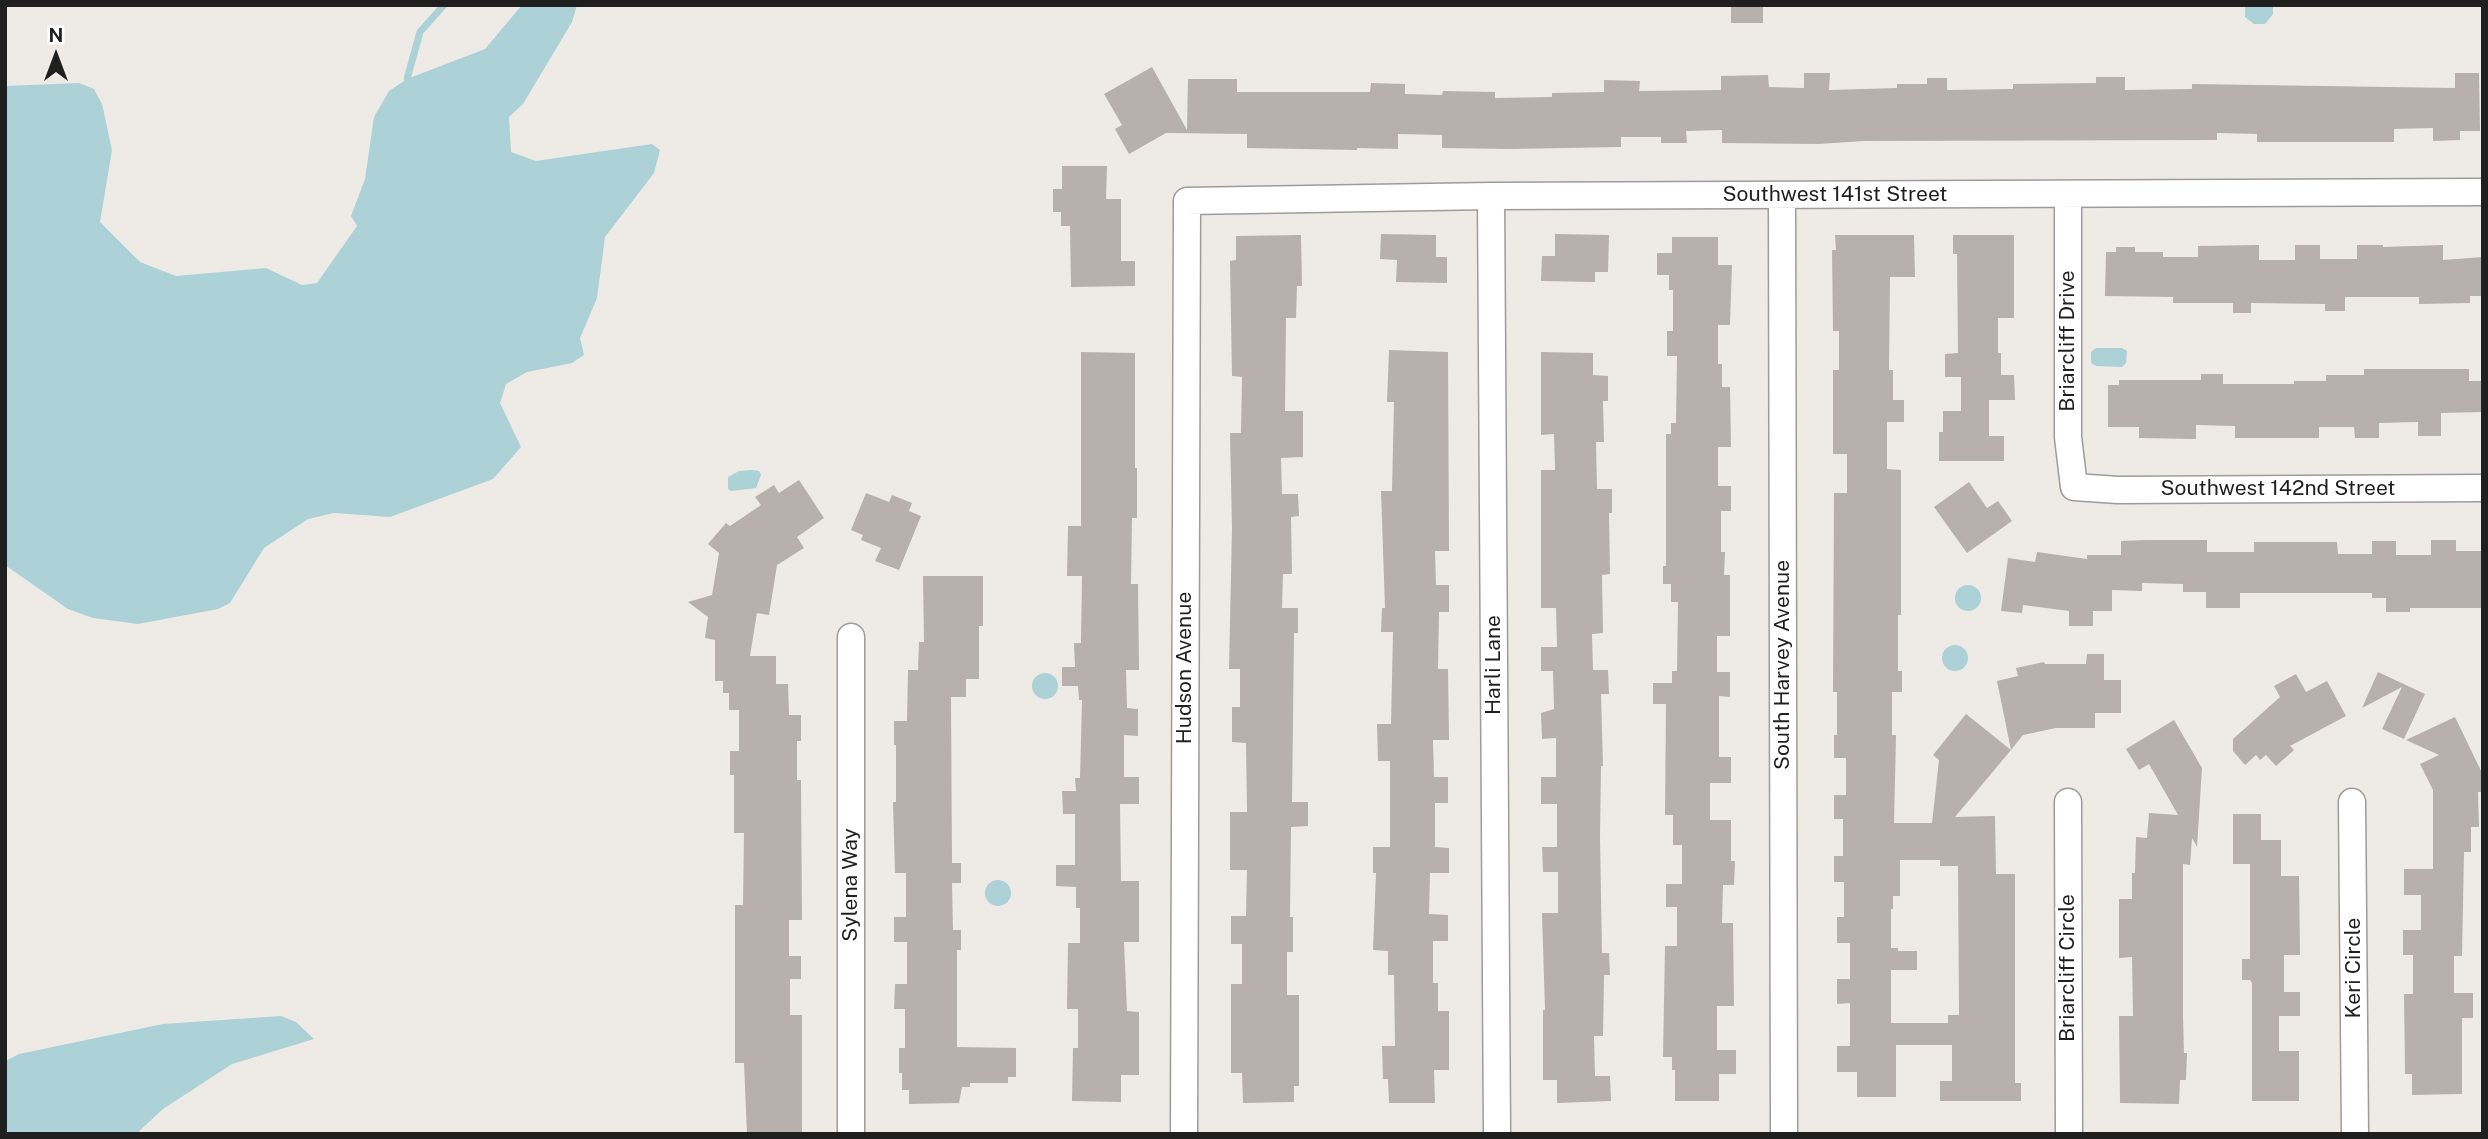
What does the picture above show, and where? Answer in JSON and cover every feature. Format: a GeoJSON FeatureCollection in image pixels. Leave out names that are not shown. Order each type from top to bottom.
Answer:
{"type":"FeatureCollection","features":[{"type":"Feature","properties":{"kind":"street","name":"Southwest 141st Street"},"geometry":{"type":"LineString","coordinates":[[1187,201],[1491,196],[2483,192]]}},
{"type":"Feature","properties":{"kind":"street","name":"Briarcliff Drive"},"geometry":{"type":"LineString","coordinates":[[2068,194],[2068,437],[2074,487]]}},
{"type":"Feature","properties":{"kind":"street","name":"Harli Lane"},"geometry":{"type":"LineString","coordinates":[[1491,196],[1497,1134]]}},
{"type":"Feature","properties":{"kind":"street","name":"South Harvey Avenue"},"geometry":{"type":"LineString","coordinates":[[1782,196],[1784,1134]]}},
{"type":"Feature","properties":{"kind":"street","name":"Hudson Avenue"},"geometry":{"type":"LineString","coordinates":[[1184,1134],[1187,201]]}},
{"type":"Feature","properties":{"kind":"street","name":"Southwest 142nd Street"},"geometry":{"type":"LineString","coordinates":[[2074,487],[2118,490],[2483,488]]}},
{"type":"Feature","properties":{"kind":"street","name":"Sylena Way"},"geometry":{"type":"LineString","coordinates":[[851,637],[851,1134]]}},
{"type":"Feature","properties":{"kind":"street","name":"Briarcliff Circle"},"geometry":{"type":"LineString","coordinates":[[2068,802],[2069,1134]]}},
{"type":"Feature","properties":{"kind":"street","name":"Keri Circle"},"geometry":{"type":"LineString","coordinates":[[2352,802],[2355,1134]]}},
{"type":"Feature","properties":{"kind":"water"},"geometry":{"type":"Polygon","coordinates":[[[522,5],[577,5],[572,22],[523,104],[509,117],[511,152],[536,161],[652,144],[660,150],[654,173],[605,237],[597,298],[580,338],[584,355],[572,363],[527,372],[506,384],[500,403],[521,447],[493,479],[390,517],[334,513],[308,519],[264,548],[230,603],[218,609],[138,624],[93,618],[68,609],[5,565],[5,86],[79,83],[94,89],[102,104],[112,150],[100,222],[140,262],[176,276],[266,268],[302,285],[317,283],[357,226],[351,216],[365,179],[374,117],[389,91],[407,79],[485,49],[522,5]]]}},
{"type":"Feature","properties":{"kind":"water"},"geometry":{"type":"Polygon","coordinates":[[[2245,5],[2273,5],[2273,14],[2265,24],[2254,24],[2245,17],[2245,5]]]}},
{"type":"Feature","properties":{"kind":"water"},"geometry":{"type":"Polygon","coordinates":[[[2096,348],[2122,348],[2127,351],[2126,363],[2122,367],[2096,366],[2091,363],[2091,352],[2096,348]]]}},
{"type":"Feature","properties":{"kind":"water"},"geometry":{"type":"Polygon","coordinates":[[[739,471],[759,471],[761,475],[756,488],[731,491],[728,489],[728,477],[739,471]]]}},
{"type":"Feature","properties":{"kind":"water"},"geometry":{"type":"Polygon","coordinates":[[[1968,585],[1977,589],[1981,598],[1977,607],[1968,611],[1959,607],[1955,598],[1959,589],[1968,585]]]}},
{"type":"Feature","properties":{"kind":"water"},"geometry":{"type":"Polygon","coordinates":[[[1955,645],[1964,649],[1968,658],[1964,667],[1955,671],[1946,667],[1942,658],[1946,649],[1955,645]]]}},
{"type":"Feature","properties":{"kind":"water"},"geometry":{"type":"Polygon","coordinates":[[[1045,673],[1054,677],[1058,686],[1054,695],[1045,699],[1036,695],[1032,686],[1036,677],[1045,673]]]}},
{"type":"Feature","properties":{"kind":"water"},"geometry":{"type":"Polygon","coordinates":[[[998,880],[1007,884],[1011,893],[1007,902],[998,906],[989,902],[985,893],[989,884],[998,880]]]}},
{"type":"Feature","properties":{"kind":"water"},"geometry":{"type":"Polygon","coordinates":[[[281,1016],[296,1022],[314,1039],[232,1064],[163,1109],[136,1134],[5,1134],[5,1065],[7,1060],[19,1054],[163,1024],[281,1016]]]}},
{"type":"Feature","properties":{"kind":"building"},"geometry":{"type":"Polygon","coordinates":[[[1731,5],[1763,5],[1763,23],[1731,23],[1731,5]]]}},
{"type":"Feature","properties":{"kind":"building"},"geometry":{"type":"Polygon","coordinates":[[[1152,67],[1187,130],[1188,79],[1237,79],[1237,92],[1370,92],[1371,83],[1405,84],[1405,94],[1442,95],[1443,91],[1495,92],[1495,98],[1552,97],[1552,93],[1604,92],[1604,80],[1640,81],[1639,91],[1721,90],[1721,76],[1768,75],[1769,87],[1804,88],[1804,73],[1830,73],[1829,90],[1897,88],[1897,84],[1927,84],[1927,78],[1947,78],[1947,90],[2013,89],[2013,84],[2096,83],[2096,77],[2125,77],[2125,90],[2192,89],[2192,84],[2455,88],[2455,73],[2479,73],[2480,131],[2460,131],[2460,140],[2433,141],[2433,128],[2394,129],[2394,142],[2257,142],[2257,134],[2217,133],[2217,140],[1864,141],[1819,144],[1722,143],[1722,130],[1686,131],[1687,143],[1661,143],[1661,137],[1621,137],[1621,147],[1510,149],[1442,148],[1442,135],[1398,134],[1398,149],[1357,150],[1247,148],[1247,134],[1166,133],[1129,154],[1115,129],[1122,125],[1104,94],[1152,67]]]}},
{"type":"Feature","properties":{"kind":"building"},"geometry":{"type":"Polygon","coordinates":[[[1062,166],[1107,166],[1106,199],[1121,199],[1121,261],[1135,261],[1135,286],[1071,287],[1070,226],[1061,226],[1061,212],[1053,212],[1053,189],[1062,189],[1062,166]]]}},
{"type":"Feature","properties":{"kind":"building"},"geometry":{"type":"Polygon","coordinates":[[[1381,234],[1436,235],[1436,257],[1447,257],[1447,283],[1396,282],[1397,260],[1380,259],[1381,234]]]}},
{"type":"Feature","properties":{"kind":"building"},"geometry":{"type":"Polygon","coordinates":[[[1555,234],[1609,235],[1608,272],[1595,272],[1595,282],[1541,281],[1542,256],[1555,256],[1555,234]]]}},
{"type":"Feature","properties":{"kind":"building"},"geometry":{"type":"Polygon","coordinates":[[[1301,235],[1302,286],[1297,286],[1296,318],[1286,318],[1285,411],[1303,411],[1303,457],[1281,458],[1282,494],[1298,494],[1299,516],[1291,517],[1292,574],[1283,574],[1282,608],[1298,608],[1298,633],[1294,633],[1292,802],[1308,802],[1308,826],[1291,827],[1290,917],[1293,917],[1293,952],[1287,952],[1287,995],[1299,995],[1299,1086],[1294,1086],[1294,1102],[1243,1103],[1242,1073],[1231,1073],[1231,984],[1242,984],[1242,944],[1231,944],[1231,916],[1246,916],[1247,870],[1230,870],[1230,812],[1247,812],[1246,743],[1232,742],[1232,707],[1240,707],[1240,669],[1229,669],[1232,529],[1230,433],[1241,433],[1242,377],[1232,376],[1230,261],[1236,260],[1236,236],[1301,235]]]}},
{"type":"Feature","properties":{"kind":"building"},"geometry":{"type":"Polygon","coordinates":[[[1835,235],[1914,235],[1915,277],[1890,277],[1889,370],[1893,370],[1893,400],[1904,400],[1904,422],[1887,422],[1887,469],[1901,470],[1901,615],[1898,615],[1898,671],[1902,671],[1902,692],[1892,692],[1892,735],[1896,735],[1894,823],[1932,823],[1939,760],[1933,755],[1966,714],[2011,750],[1955,817],[1995,816],[1996,874],[2015,874],[2015,1083],[2021,1083],[2021,1101],[1940,1101],[1940,1081],[1952,1081],[1952,1045],[1896,1045],[1896,1097],[1857,1097],[1857,1072],[1837,1072],[1837,1046],[1850,1046],[1850,1003],[1837,1004],[1837,979],[1850,979],[1850,943],[1837,943],[1837,917],[1844,917],[1844,882],[1834,882],[1834,856],[1843,856],[1843,819],[1834,819],[1834,795],[1846,795],[1846,758],[1834,758],[1837,692],[1833,692],[1834,493],[1847,493],[1847,454],[1833,454],[1833,370],[1839,370],[1839,331],[1833,331],[1832,250],[1836,250],[1835,235]],[[1900,860],[1900,896],[1893,896],[1891,909],[1891,948],[1898,948],[1898,951],[1917,951],[1917,970],[1891,970],[1891,1023],[1948,1023],[1948,1015],[1959,1015],[1958,866],[1940,866],[1940,860],[1900,860]]]}},
{"type":"Feature","properties":{"kind":"building"},"geometry":{"type":"Polygon","coordinates":[[[1953,235],[2014,235],[2014,318],[1998,318],[1998,353],[2001,353],[2001,375],[2014,375],[2015,400],[1989,400],[1989,436],[2004,436],[2004,461],[1939,461],[1939,432],[1943,432],[1943,411],[1961,411],[1961,377],[1945,377],[1945,354],[1958,353],[1957,254],[1953,254],[1953,235]]]}},
{"type":"Feature","properties":{"kind":"building"},"geometry":{"type":"Polygon","coordinates":[[[1672,237],[1718,237],[1718,265],[1732,265],[1730,325],[1718,325],[1718,364],[1722,364],[1722,387],[1730,387],[1731,447],[1718,447],[1718,486],[1731,486],[1731,511],[1721,511],[1724,575],[1730,575],[1730,636],[1717,636],[1717,672],[1730,672],[1730,697],[1719,696],[1719,757],[1731,757],[1731,783],[1710,783],[1710,820],[1731,820],[1731,861],[1735,861],[1734,885],[1723,885],[1722,923],[1733,923],[1734,1006],[1717,1006],[1717,1050],[1736,1050],[1736,1074],[1719,1074],[1719,1101],[1675,1101],[1675,1070],[1672,1070],[1672,1057],[1663,1057],[1665,946],[1677,946],[1677,907],[1666,907],[1666,884],[1682,884],[1682,845],[1673,845],[1673,815],[1665,815],[1666,704],[1653,704],[1653,683],[1672,683],[1672,671],[1677,671],[1678,602],[1671,602],[1671,584],[1663,584],[1663,566],[1666,566],[1666,434],[1671,434],[1671,423],[1676,423],[1677,356],[1667,356],[1667,331],[1673,331],[1673,290],[1669,290],[1669,275],[1657,275],[1657,253],[1672,253],[1672,237]]]}},
{"type":"Feature","properties":{"kind":"building"},"geometry":{"type":"Polygon","coordinates":[[[2259,245],[2259,260],[2295,260],[2295,245],[2320,245],[2320,259],[2357,259],[2357,245],[2443,245],[2443,260],[2483,257],[2483,296],[2470,296],[2470,303],[2419,304],[2419,297],[2345,297],[2345,311],[2325,311],[2325,304],[2251,303],[2251,313],[2233,313],[2233,303],[2173,303],[2173,297],[2105,296],[2106,252],[2116,252],[2116,247],[2135,247],[2135,252],[2163,252],[2163,257],[2198,257],[2198,246],[2259,245]]]}},
{"type":"Feature","properties":{"kind":"building"},"geometry":{"type":"Polygon","coordinates":[[[1389,350],[1448,352],[1449,551],[1435,551],[1436,585],[1449,585],[1449,612],[1439,612],[1438,669],[1448,669],[1449,740],[1433,740],[1434,777],[1448,777],[1448,803],[1435,803],[1435,847],[1449,848],[1449,873],[1430,873],[1429,914],[1448,915],[1448,941],[1433,941],[1433,983],[1438,983],[1438,1011],[1449,1011],[1449,1070],[1434,1070],[1435,1103],[1389,1103],[1388,1079],[1383,1079],[1382,1046],[1395,1046],[1394,975],[1388,975],[1388,951],[1373,950],[1376,873],[1373,873],[1373,847],[1390,847],[1390,761],[1378,761],[1377,724],[1391,724],[1393,632],[1381,632],[1382,608],[1385,608],[1381,491],[1392,491],[1394,402],[1387,402],[1389,350]]]}},
{"type":"Feature","properties":{"kind":"building"},"geometry":{"type":"Polygon","coordinates":[[[1081,352],[1135,353],[1137,518],[1132,518],[1131,584],[1138,584],[1139,670],[1126,670],[1127,708],[1138,709],[1138,736],[1124,735],[1124,777],[1139,777],[1139,804],[1120,804],[1121,881],[1139,881],[1139,942],[1124,942],[1127,1011],[1139,1012],[1139,1075],[1121,1075],[1121,1102],[1072,1101],[1073,1048],[1078,1048],[1078,1009],[1067,1009],[1068,943],[1080,943],[1080,908],[1076,908],[1076,887],[1056,886],[1056,865],[1075,865],[1075,814],[1063,814],[1062,791],[1076,791],[1075,778],[1080,778],[1082,700],[1079,700],[1078,686],[1062,686],[1062,667],[1075,667],[1074,643],[1081,643],[1082,576],[1067,576],[1068,526],[1081,526],[1081,352]]]}},
{"type":"Feature","properties":{"kind":"building"},"geometry":{"type":"Polygon","coordinates":[[[1541,352],[1593,353],[1593,375],[1608,376],[1608,401],[1603,401],[1604,442],[1596,442],[1597,489],[1612,489],[1612,513],[1609,513],[1610,574],[1602,575],[1603,633],[1592,634],[1593,670],[1608,670],[1609,694],[1601,694],[1603,766],[1600,837],[1602,953],[1609,953],[1610,975],[1604,975],[1603,1036],[1594,1036],[1595,1076],[1610,1076],[1611,1101],[1557,1103],[1557,1080],[1543,1080],[1545,1010],[1542,913],[1558,913],[1558,872],[1543,872],[1542,847],[1557,847],[1557,804],[1541,804],[1541,777],[1556,777],[1556,738],[1542,739],[1541,713],[1554,709],[1553,671],[1541,671],[1541,647],[1557,647],[1556,608],[1541,608],[1541,470],[1555,470],[1554,434],[1541,435],[1541,352]]]}},
{"type":"Feature","properties":{"kind":"building"},"geometry":{"type":"Polygon","coordinates":[[[2364,369],[2469,369],[2469,381],[2483,381],[2483,412],[2441,413],[2441,436],[2418,436],[2418,422],[2379,423],[2379,438],[2355,438],[2354,427],[2319,427],[2319,438],[2235,438],[2235,426],[2196,425],[2196,439],[2139,438],[2139,427],[2108,427],[2108,385],[2119,385],[2119,380],[2201,380],[2201,374],[2223,374],[2223,384],[2294,384],[2294,381],[2326,381],[2326,375],[2364,375],[2364,369]]]}},
{"type":"Feature","properties":{"kind":"building"},"geometry":{"type":"Polygon","coordinates":[[[799,480],[824,518],[797,537],[804,548],[777,565],[769,615],[757,613],[750,656],[776,656],[776,684],[788,684],[789,715],[801,715],[801,741],[797,741],[797,780],[801,780],[802,920],[789,920],[789,956],[801,956],[801,979],[790,979],[790,1015],[802,1015],[802,1134],[747,1134],[744,1063],[735,1063],[735,905],[743,905],[744,833],[734,833],[734,775],[730,775],[730,751],[739,751],[739,710],[729,710],[729,693],[723,693],[723,681],[715,681],[715,640],[705,638],[708,617],[688,602],[712,595],[719,553],[708,544],[726,523],[730,526],[761,505],[755,497],[774,485],[779,493],[799,480]]]}},
{"type":"Feature","properties":{"kind":"building"},"geometry":{"type":"Polygon","coordinates":[[[1969,482],[1987,508],[1998,501],[2012,521],[1967,553],[1934,507],[1969,482]]]}},
{"type":"Feature","properties":{"kind":"building"},"geometry":{"type":"Polygon","coordinates":[[[866,493],[889,502],[892,495],[912,503],[909,511],[921,516],[899,570],[875,561],[881,548],[861,540],[863,535],[851,530],[866,493]]]}},
{"type":"Feature","properties":{"kind":"building"},"geometry":{"type":"Polygon","coordinates":[[[2207,540],[2207,552],[2254,552],[2254,542],[2337,542],[2338,554],[2372,554],[2372,541],[2396,541],[2396,555],[2431,555],[2431,540],[2456,540],[2456,551],[2483,551],[2482,608],[2410,608],[2410,612],[2386,612],[2386,598],[2372,598],[2372,593],[2240,593],[2240,608],[2206,608],[2206,592],[2183,592],[2183,584],[2142,583],[2142,591],[2112,590],[2112,611],[2093,611],[2093,626],[2069,626],[2069,611],[2023,605],[2022,613],[2001,611],[2008,558],[2035,562],[2037,552],[2087,559],[2087,555],[2121,555],[2121,541],[2207,540]]]}},
{"type":"Feature","properties":{"kind":"building"},"geometry":{"type":"Polygon","coordinates":[[[923,576],[983,576],[979,679],[966,679],[966,697],[951,697],[952,863],[961,863],[961,883],[952,883],[953,930],[961,930],[961,950],[957,950],[957,1047],[1016,1048],[1016,1077],[1008,1077],[1008,1083],[970,1083],[970,1087],[962,1087],[959,1103],[909,1104],[909,1090],[902,1090],[902,1073],[899,1073],[899,1048],[905,1048],[905,1009],[894,1009],[895,984],[907,984],[907,942],[894,942],[894,917],[906,917],[906,873],[895,873],[894,721],[907,721],[908,670],[918,670],[919,642],[924,642],[923,576]]]}},
{"type":"Feature","properties":{"kind":"building"},"geometry":{"type":"Polygon","coordinates":[[[2087,654],[2104,654],[2104,680],[2121,680],[2121,713],[2095,713],[2095,728],[2056,728],[2023,735],[2011,750],[1997,681],[2018,676],[2016,668],[2044,662],[2086,664],[2087,654]]]}},
{"type":"Feature","properties":{"kind":"building"},"geometry":{"type":"Polygon","coordinates":[[[2378,672],[2425,694],[2404,739],[2382,729],[2402,687],[2362,708],[2378,672]]]}},
{"type":"Feature","properties":{"kind":"building"},"geometry":{"type":"Polygon","coordinates":[[[2296,674],[2306,692],[2327,681],[2346,716],[2290,746],[2294,750],[2276,766],[2266,755],[2260,760],[2256,755],[2245,765],[2233,751],[2233,739],[2280,697],[2274,686],[2296,674]]]}},
{"type":"Feature","properties":{"kind":"building"},"geometry":{"type":"Polygon","coordinates":[[[2455,717],[2483,775],[2483,792],[2478,792],[2479,827],[2471,827],[2471,852],[2464,852],[2462,956],[2454,956],[2454,993],[2473,993],[2473,1018],[2462,1018],[2462,1094],[2412,1095],[2412,1074],[2405,1074],[2404,994],[2413,994],[2413,955],[2403,955],[2403,930],[2421,930],[2421,895],[2404,895],[2404,869],[2433,869],[2433,790],[2420,764],[2439,755],[2406,740],[2455,717]]]}},
{"type":"Feature","properties":{"kind":"building"},"geometry":{"type":"Polygon","coordinates":[[[2174,720],[2202,768],[2197,847],[2192,838],[2190,865],[2183,864],[2183,1017],[2184,1053],[2187,1053],[2186,1080],[2180,1080],[2179,1104],[2120,1103],[2119,1016],[2133,1016],[2132,957],[2119,958],[2119,899],[2132,899],[2136,837],[2147,838],[2149,813],[2178,815],[2149,764],[2139,770],[2126,749],[2174,720]]]}},
{"type":"Feature","properties":{"kind":"building"},"geometry":{"type":"Polygon","coordinates":[[[2233,814],[2261,814],[2261,840],[2281,840],[2281,876],[2299,876],[2300,955],[2284,955],[2284,992],[2300,992],[2300,1016],[2279,1016],[2279,1051],[2299,1051],[2299,1101],[2252,1101],[2252,983],[2250,980],[2242,980],[2242,959],[2250,959],[2250,864],[2233,864],[2233,814]]]}},
{"type":"Feature","properties":{"kind":"waterway"},"geometry":{"type":"LineString","coordinates":[[410,85],[407,79],[420,32],[444,5]]}}]}
